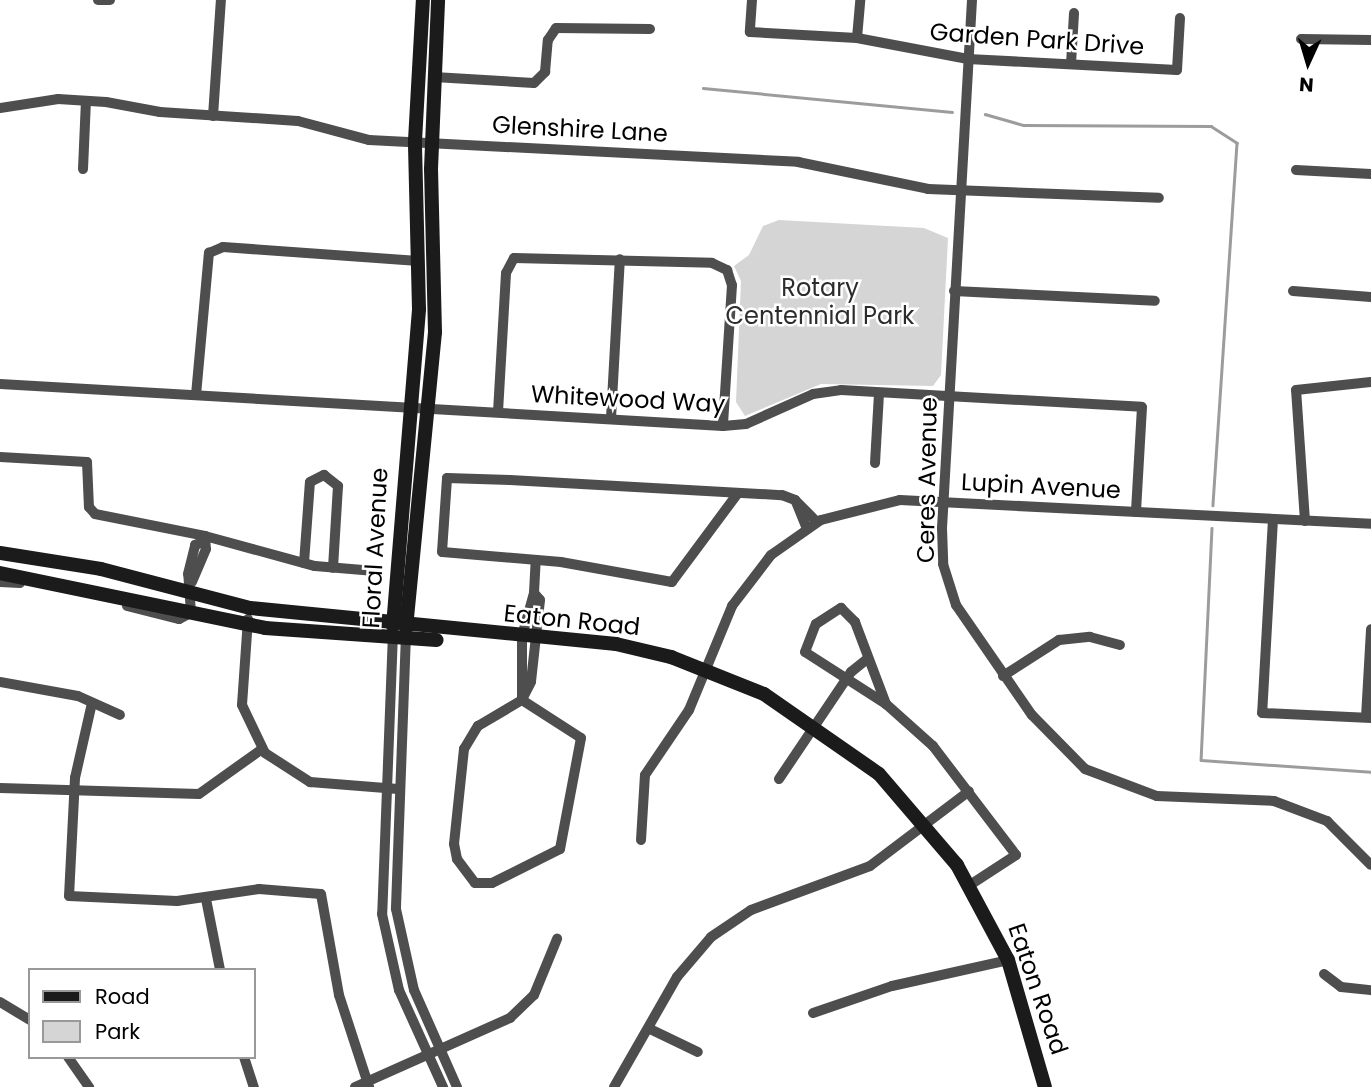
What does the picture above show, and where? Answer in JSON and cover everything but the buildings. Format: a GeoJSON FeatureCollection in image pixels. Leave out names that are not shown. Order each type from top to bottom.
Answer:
{"type":"FeatureCollection","features":[{"type":"Feature","properties":{"kind":"street"},"geometry":{"type":"LineString","coordinates":[[98,0],[110,0]]}},
{"type":"Feature","properties":{"kind":"street"},"geometry":{"type":"LineString","coordinates":[[214,116],[221,0]]}},
{"type":"Feature","properties":{"kind":"street","name":"Floral Avenue"},"geometry":{"type":"LineString","coordinates":[[423,0],[415,141],[419,261],[399,633],[399,930],[439,1050],[457,1087]]}},
{"type":"Feature","properties":{"kind":"street","name":"Floral Avenue"},"geometry":{"type":"LineString","coordinates":[[438,0],[431,142],[436,309],[383,789],[380,885],[386,939],[399,990],[443,1087]]}},
{"type":"Feature","properties":{"kind":"street","name":"Garden Park Drive"},"geometry":{"type":"LineString","coordinates":[[752,0],[750,32],[857,38],[968,59],[1177,70],[1180,18]]}},
{"type":"Feature","properties":{"kind":"street"},"geometry":{"type":"LineString","coordinates":[[857,38],[860,0]]}},
{"type":"Feature","properties":{"kind":"street","name":"Ceres Avenue"},"geometry":{"type":"LineString","coordinates":[[972,0],[943,501],[948,584],[1003,676],[1067,754],[1110,782],[1157,796],[1274,801],[1327,821],[1371,865]]}},
{"type":"Feature","properties":{"kind":"street"},"geometry":{"type":"LineString","coordinates":[[1071,64],[1074,13]]}},
{"type":"Feature","properties":{"kind":"street"},"geometry":{"type":"LineString","coordinates":[[435,77],[534,83],[545,72],[548,40],[556,28],[650,29]]}},
{"type":"Feature","properties":{"kind":"street"},"geometry":{"type":"LineString","coordinates":[[1301,39],[1371,40]]}},
{"type":"Feature","properties":{"kind":"street"},"geometry":{"type":"LineString","coordinates":[[83,169],[86,101]]}},
{"type":"Feature","properties":{"kind":"street","name":"Glenshire Lane"},"geometry":{"type":"LineString","coordinates":[[0,108],[86,101],[214,116],[298,121],[354,139],[819,164],[909,186],[960,191],[1159,198]]}},
{"type":"Feature","properties":{"kind":"street"},"geometry":{"type":"LineString","coordinates":[[1296,170],[1371,174]]}},
{"type":"Feature","properties":{"kind":"street"},"geometry":{"type":"LineString","coordinates":[[197,395],[209,253],[223,247],[419,261]]}},
{"type":"Feature","properties":{"kind":"street"},"geometry":{"type":"LineString","coordinates":[[498,412],[506,273],[522,254],[712,263],[727,270],[732,285],[723,426]]}},
{"type":"Feature","properties":{"kind":"street"},"geometry":{"type":"LineString","coordinates":[[611,418],[620,259]]}},
{"type":"Feature","properties":{"kind":"street"},"geometry":{"type":"LineString","coordinates":[[954,291],[1155,301]]}},
{"type":"Feature","properties":{"kind":"street"},"geometry":{"type":"LineString","coordinates":[[1293,291],[1371,297]]}},
{"type":"Feature","properties":{"kind":"street"},"geometry":{"type":"LineString","coordinates":[[1305,521],[1296,390],[1371,382]]}},
{"type":"Feature","properties":{"kind":"street","name":"Whitewood Way"},"geometry":{"type":"LineString","coordinates":[[0,384],[723,426],[757,421],[827,391],[1142,407],[1136,512]]}},
{"type":"Feature","properties":{"kind":"street"},"geometry":{"type":"LineString","coordinates":[[876,463],[879,393]]}},
{"type":"Feature","properties":{"kind":"street"},"geometry":{"type":"LineString","coordinates":[[0,457],[87,462],[89,507],[95,514],[304,563],[375,571]]}},
{"type":"Feature","properties":{"kind":"street"},"geometry":{"type":"LineString","coordinates":[[304,563],[310,482],[324,475],[338,486],[333,568]]}},
{"type":"Feature","properties":{"kind":"street"},"geometry":{"type":"LineString","coordinates":[[738,493],[672,582],[536,560],[442,552],[447,478],[738,493],[795,500],[817,522]]}},
{"type":"Feature","properties":{"kind":"street"},"geometry":{"type":"LineString","coordinates":[[795,500],[807,529]]}},
{"type":"Feature","properties":{"kind":"street","name":"Lupin Avenue"},"geometry":{"type":"LineString","coordinates":[[641,840],[645,775],[705,673],[748,580],[817,522],[874,503],[943,501],[1371,524]]}},
{"type":"Feature","properties":{"kind":"street"},"geometry":{"type":"LineString","coordinates":[[1273,519],[1262,713],[1369,717],[1371,629]]}},
{"type":"Feature","properties":{"kind":"street"},"geometry":{"type":"LineString","coordinates":[[191,613],[192,587],[206,549],[204,539]]}},
{"type":"Feature","properties":{"kind":"street","name":"Eaton Road"},"geometry":{"type":"LineString","coordinates":[[0,553],[55,559],[192,587],[250,608],[399,633]]}},
{"type":"Feature","properties":{"kind":"street"},"geometry":{"type":"LineString","coordinates":[[522,700],[528,640],[540,600],[534,593],[536,560]]}},
{"type":"Feature","properties":{"kind":"street","name":"Eaton Road"},"geometry":{"type":"LineString","coordinates":[[0,573],[247,625],[616,644],[705,673],[812,728],[879,774],[970,886],[1004,962],[1045,1087]]}},
{"type":"Feature","properties":{"kind":"street","name":"Eaton Road"},"geometry":{"type":"LineString","coordinates":[[0,582],[180,619],[191,613]]}},
{"type":"Feature","properties":{"kind":"street"},"geometry":{"type":"LineString","coordinates":[[250,608],[242,705],[262,749],[310,782],[398,789]]}},
{"type":"Feature","properties":{"kind":"street"},"geometry":{"type":"LineString","coordinates":[[886,704],[849,612],[833,609],[816,624],[806,652],[886,704],[921,733],[1016,855],[970,886]]}},
{"type":"Feature","properties":{"kind":"street"},"geometry":{"type":"LineString","coordinates":[[1003,676],[1059,640],[1090,637],[1120,645]]}},
{"type":"Feature","properties":{"kind":"street"},"geometry":{"type":"LineString","coordinates":[[779,779],[846,679],[867,659]]}},
{"type":"Feature","properties":{"kind":"street"},"geometry":{"type":"LineString","coordinates":[[0,682],[92,703],[120,715]]}},
{"type":"Feature","properties":{"kind":"street"},"geometry":{"type":"LineString","coordinates":[[522,700],[581,738],[561,849],[492,883],[475,883],[457,859],[454,844],[464,749],[478,726],[522,700]]}},
{"type":"Feature","properties":{"kind":"street"},"geometry":{"type":"LineString","coordinates":[[92,703],[74,793],[69,896],[206,899],[259,890],[321,894],[339,995],[367,1084]]}},
{"type":"Feature","properties":{"kind":"street"},"geometry":{"type":"LineString","coordinates":[[0,788],[74,793],[199,794],[262,749]]}},
{"type":"Feature","properties":{"kind":"street"},"geometry":{"type":"LineString","coordinates":[[614,1087],[650,1029],[677,977],[711,937],[751,910],[870,866],[969,792]]}},
{"type":"Feature","properties":{"kind":"street"},"geometry":{"type":"LineString","coordinates":[[923,828],[965,891],[1004,962],[1037,1087]]}},
{"type":"Feature","properties":{"kind":"street"},"geometry":{"type":"LineString","coordinates":[[206,899],[220,968]]}},
{"type":"Feature","properties":{"kind":"street"},"geometry":{"type":"LineString","coordinates":[[355,1087],[367,1084],[522,1010],[551,963],[557,939]]}},
{"type":"Feature","properties":{"kind":"street"},"geometry":{"type":"LineString","coordinates":[[813,1013],[892,986],[1004,962]]}},
{"type":"Feature","properties":{"kind":"street"},"geometry":{"type":"LineString","coordinates":[[1324,974],[1341,987],[1371,990]]}},
{"type":"Feature","properties":{"kind":"street"},"geometry":{"type":"LineString","coordinates":[[0,1002],[28,1019]]}},
{"type":"Feature","properties":{"kind":"street"},"geometry":{"type":"LineString","coordinates":[[650,1029],[698,1052]]}},
{"type":"Feature","properties":{"kind":"street"},"geometry":{"type":"LineString","coordinates":[[69,1059],[89,1087]]}},
{"type":"Feature","properties":{"kind":"street"},"geometry":{"type":"LineString","coordinates":[[245,1059],[254,1087]]}},
{"type":"Feature","properties":{"kind":"green space","name":"Rotary Centennial Park"},"geometry":{"type":"Polygon","coordinates":[[[779,220],[924,228],[948,238],[941,375],[933,386],[821,384],[745,416],[736,402],[741,281],[734,266],[749,255],[763,226],[779,220]]]}},
{"type":"Feature","properties":{"kind":"waterway"},"geometry":{"type":"LineString","coordinates":[[703,88],[952,112]]}},
{"type":"Feature","properties":{"kind":"waterway"},"geometry":{"type":"LineString","coordinates":[[985,114],[1023,125],[1211,126],[1237,143],[1213,505]]}},
{"type":"Feature","properties":{"kind":"waterway"},"geometry":{"type":"LineString","coordinates":[[1212,528],[1201,760],[1371,772]]}}]}
